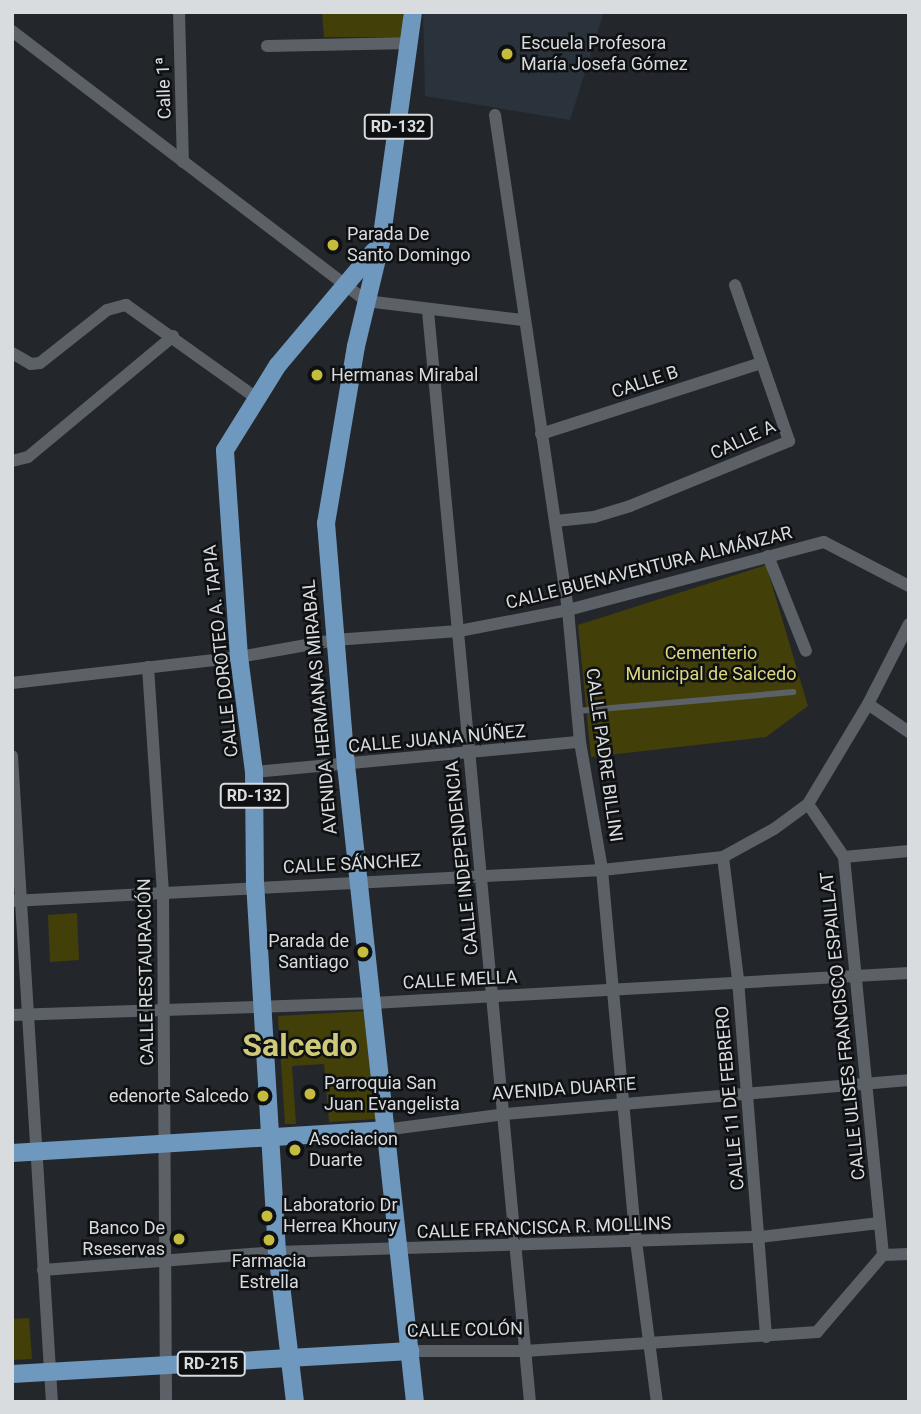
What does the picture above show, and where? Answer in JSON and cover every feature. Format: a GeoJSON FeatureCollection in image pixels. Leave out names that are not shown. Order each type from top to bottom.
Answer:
{"type":"FeatureCollection","features":[{"type":"Feature","properties":{"kind":"main road","name":"AVENIDA HERMANAS MIRABAL"},"geometry":{"type":"LineString","coordinates":[[413,12],[411,43],[381,242],[366,301],[326,523],[346,765],[415,1402]]}},
{"type":"Feature","properties":{"kind":"main road","name":"CALLE DOROTEO A. TAPIA"},"geometry":{"type":"LineString","coordinates":[[295,1402],[293,1360],[277,1252],[255,887],[254,772],[239,657],[225,450],[255,397],[348,287],[381,242]]}},
{"type":"Feature","properties":{"kind":"main road","name":"AVENIDA DUARTE"},"geometry":{"type":"LineString","coordinates":[[12,1153],[269,1135],[384,1130]]}},
{"type":"Feature","properties":{"kind":"main road","name":"CALLE COLÓN"},"geometry":{"type":"LineString","coordinates":[[12,1374],[293,1360],[410,1351]]}},
{"type":"Feature","properties":{"kind":"street","name":"Calle 1ª"},"geometry":{"type":"LineString","coordinates":[[180,12],[184,162]]}},
{"type":"Feature","properties":{"kind":"street"},"geometry":{"type":"LineString","coordinates":[[12,32],[366,301],[523,320]]}},
{"type":"Feature","properties":{"kind":"street"},"geometry":{"type":"LineString","coordinates":[[267,46],[411,43]]}},
{"type":"Feature","properties":{"kind":"street","name":"CALLE PADRE BILLINI"},"geometry":{"type":"LineString","coordinates":[[495,115],[523,320],[556,521],[568,610],[580,742],[603,870],[636,1241],[657,1402]]}},
{"type":"Feature","properties":{"kind":"street","name":"CALLE A"},"geometry":{"type":"LineString","coordinates":[[556,521],[594,517],[630,506],[786,444],[789,436],[758,364],[734,285]]}},
{"type":"Feature","properties":{"kind":"street"},"geometry":{"type":"LineString","coordinates":[[12,353],[31,364],[46,360],[118,305],[132,306],[255,397]]}},
{"type":"Feature","properties":{"kind":"street","name":"CALLE INDEPENDENCIA"},"geometry":{"type":"LineString","coordinates":[[428,310],[459,631],[467,755],[495,995],[530,1402]]}},
{"type":"Feature","properties":{"kind":"street"},"geometry":{"type":"LineString","coordinates":[[12,461],[28,457],[173,336]]}},
{"type":"Feature","properties":{"kind":"street","name":"CALLE B"},"geometry":{"type":"LineString","coordinates":[[541,434],[758,364]]}},
{"type":"Feature","properties":{"kind":"street","name":"CALLE BUENAVENTURA ALMÁNZAR"},"geometry":{"type":"LineString","coordinates":[[12,683],[239,657],[334,640],[459,631],[568,610],[768,556],[830,543],[909,586]]}},
{"type":"Feature","properties":{"kind":"street"},"geometry":{"type":"LineString","coordinates":[[768,556],[806,651]]}},
{"type":"Feature","properties":{"kind":"street","name":"CALLE SÁNCHEZ"},"geometry":{"type":"LineString","coordinates":[[17,901],[603,870],[723,857],[774,830],[808,804],[868,705],[909,624]]}},
{"type":"Feature","properties":{"kind":"street","name":"CALLE RESTAURACIÓN"},"geometry":{"type":"LineString","coordinates":[[148,667],[163,895],[169,1260],[166,1402]]}},
{"type":"Feature","properties":{"kind":"street"},"geometry":{"type":"LineString","coordinates":[[868,705],[909,732]]}},
{"type":"Feature","properties":{"kind":"street","name":"CALLE JUANA NÚÑEZ"},"geometry":{"type":"LineString","coordinates":[[254,772],[467,755],[580,742]]}},
{"type":"Feature","properties":{"kind":"street"},"geometry":{"type":"LineString","coordinates":[[12,756],[19,1014],[36,1151],[52,1402]]}},
{"type":"Feature","properties":{"kind":"street","name":"CALLE ULISES FRANCISCO ESPAILLAT"},"geometry":{"type":"LineString","coordinates":[[808,804],[844,857],[883,1255]]}},
{"type":"Feature","properties":{"kind":"street"},"geometry":{"type":"LineString","coordinates":[[844,857],[909,851]]}},
{"type":"Feature","properties":{"kind":"street","name":"CALLE 11 DE FEBRERO"},"geometry":{"type":"LineString","coordinates":[[723,857],[738,980],[766,1336]]}},
{"type":"Feature","properties":{"kind":"street","name":"CALLE MELLA"},"geometry":{"type":"LineString","coordinates":[[19,1014],[163,1012],[261,1005],[373,1003],[613,990],[738,980],[909,973]]}},
{"type":"Feature","properties":{"kind":"street","name":"AVENIDA DUARTE"},"geometry":{"type":"LineString","coordinates":[[384,1130],[505,1114],[624,1107],[748,1092],[909,1080]]}},
{"type":"Feature","properties":{"kind":"street","name":"CALLE FRANCISCA R. MOLLINS"},"geometry":{"type":"LineString","coordinates":[[43,1270],[277,1252],[397,1251],[760,1237],[879,1223]]}},
{"type":"Feature","properties":{"kind":"street"},"geometry":{"type":"LineString","coordinates":[[883,1255],[909,1254]]}},
{"type":"Feature","properties":{"kind":"street","name":"CALLE COLÓN"},"geometry":{"type":"LineString","coordinates":[[410,1351],[525,1351],[817,1332],[883,1255]]}},
{"type":"Feature","properties":{"kind":"lane"},"geometry":{"type":"LineString","coordinates":[[578,711],[793,692]]}},
{"type":"Feature","properties":{"kind":"shaded area","name":"Escuela Profesora María Josefa Gómez"},"geometry":{"type":"Polygon","coordinates":[[[423,12],[604,12],[570,120],[425,96],[423,12]]]}},
{"type":"Feature","properties":{"kind":"green space"},"geometry":{"type":"Polygon","coordinates":[[[322,12],[403,12],[405,37],[324,37],[322,12]]]}},
{"type":"Feature","properties":{"kind":"green space","name":"Cementerio Municipal de Salcedo"},"geometry":{"type":"Polygon","coordinates":[[[766,565],[808,706],[766,737],[591,757],[578,625],[766,565]]]}},
{"type":"Feature","properties":{"kind":"green space"},"geometry":{"type":"Polygon","coordinates":[[[77,913],[79,960],[50,962],[48,915],[77,913]]]}},
{"type":"Feature","properties":{"kind":"green space"},"geometry":{"type":"Polygon","coordinates":[[[369,1011],[376,1119],[329,1122],[324,1064],[292,1066],[296,1124],[285,1124],[278,1016],[369,1011]]]}},
{"type":"Feature","properties":{"kind":"green space"},"geometry":{"type":"Polygon","coordinates":[[[29,1318],[32,1359],[12,1360],[12,1319],[29,1318]]]}},
{"type":"Feature","properties":{"kind":"place","name":"Escuela Profesora María Josefa Gómez"},"geometry":{"type":"Point","coordinates":[507,54]}},
{"type":"Feature","properties":{"kind":"place","name":"Parada De Santo Domingo"},"geometry":{"type":"Point","coordinates":[333,245]}},
{"type":"Feature","properties":{"kind":"place","name":"Hermanas Mirabal"},"geometry":{"type":"Point","coordinates":[317,375]}},
{"type":"Feature","properties":{"kind":"place","name":"Parada de Santiago"},"geometry":{"type":"Point","coordinates":[363,952]}},
{"type":"Feature","properties":{"kind":"place","name":"Parroquia San Juan Evangelista"},"geometry":{"type":"Point","coordinates":[310,1094]}},
{"type":"Feature","properties":{"kind":"place","name":"edenorte Salcedo"},"geometry":{"type":"Point","coordinates":[263,1096]}},
{"type":"Feature","properties":{"kind":"place","name":"Asociacion Duarte"},"geometry":{"type":"Point","coordinates":[295,1150]}},
{"type":"Feature","properties":{"kind":"place","name":"Laboratorio Dr Herrea Khoury"},"geometry":{"type":"Point","coordinates":[267,1216]}},
{"type":"Feature","properties":{"kind":"place","name":"Banco De Rseservas"},"geometry":{"type":"Point","coordinates":[179,1239]}},
{"type":"Feature","properties":{"kind":"place","name":"Farmacia Estrella"},"geometry":{"type":"Point","coordinates":[269,1240]}},
{"type":"Feature","properties":{"kind":"district","name":"Salcedo"},"geometry":{"type":"Point","coordinates":[300,1045]}}]}
